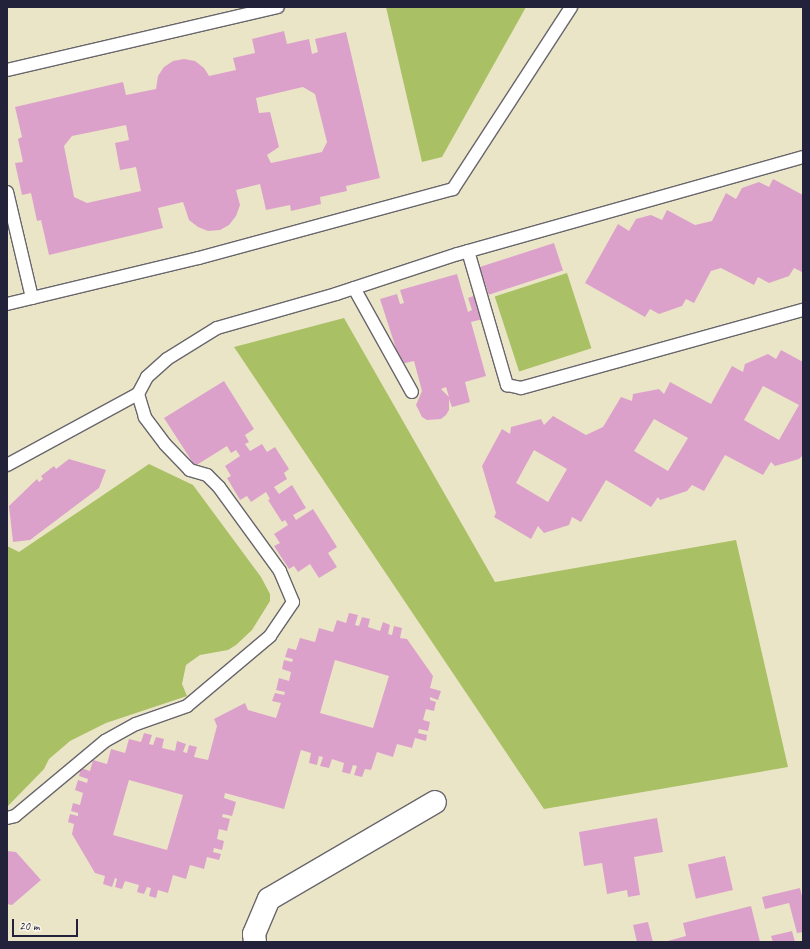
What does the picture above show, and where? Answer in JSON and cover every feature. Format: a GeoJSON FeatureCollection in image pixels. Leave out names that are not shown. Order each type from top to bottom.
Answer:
{"type":"FeatureCollection","features":[{"type":"Feature","properties":{"kind":"street"},"geometry":{"type":"LineString","coordinates":[[255,942],[254,934],[269,900],[435,802]]}},
{"type":"Feature","properties":{"kind":"lane"},"geometry":{"type":"LineString","coordinates":[[7,70],[278,7]]}},
{"type":"Feature","properties":{"kind":"lane"},"geometry":{"type":"LineString","coordinates":[[7,304],[199,258],[453,189],[571,7]]}},
{"type":"Feature","properties":{"kind":"lane"},"geometry":{"type":"LineString","coordinates":[[7,465],[138,394],[146,377],[167,359],[218,328],[354,288],[468,251],[803,157]]}},
{"type":"Feature","properties":{"kind":"lane"},"geometry":{"type":"LineString","coordinates":[[7,192],[32,298]]}},
{"type":"Feature","properties":{"kind":"lane"},"geometry":{"type":"LineString","coordinates":[[468,251],[507,385],[521,388],[803,310]]}},
{"type":"Feature","properties":{"kind":"lane"},"geometry":{"type":"LineString","coordinates":[[354,288],[412,392]]}},
{"type":"Feature","properties":{"kind":"lane"},"geometry":{"type":"LineString","coordinates":[[7,818],[15,816],[105,741],[136,724],[187,706],[270,636],[293,602],[280,571],[220,487],[207,475],[190,470],[164,444],[145,417],[138,394]]}},
{"type":"Feature","properties":{"kind":"green space"},"geometry":{"type":"Polygon","coordinates":[[[386,7],[526,7],[442,157],[422,162],[386,7]]]}},
{"type":"Feature","properties":{"kind":"green space"},"geometry":{"type":"Polygon","coordinates":[[[567,273],[591,348],[519,372],[495,296],[567,273]]]}},
{"type":"Feature","properties":{"kind":"green space"},"geometry":{"type":"Polygon","coordinates":[[[344,318],[495,582],[736,540],[788,767],[544,809],[234,347],[344,318]]]}},
{"type":"Feature","properties":{"kind":"green space"},"geometry":{"type":"Polygon","coordinates":[[[149,464],[193,485],[261,577],[270,594],[270,601],[252,630],[236,645],[228,650],[200,655],[186,665],[182,684],[187,696],[106,723],[70,741],[49,759],[44,769],[7,807],[7,546],[19,552],[149,464]]]}},
{"type":"Feature","properties":{"kind":"building"},"geometry":{"type":"Polygon","coordinates":[[[284,31],[287,44],[309,39],[312,54],[318,52],[315,39],[346,32],[380,178],[346,186],[347,191],[320,197],[321,204],[291,211],[290,205],[266,210],[260,184],[236,190],[240,205],[236,216],[229,225],[220,230],[208,231],[198,227],[189,220],[183,202],[158,208],[163,228],[49,255],[41,220],[37,221],[31,193],[22,195],[15,163],[23,162],[18,139],[22,137],[15,107],[123,82],[126,95],[156,89],[158,76],[164,67],[173,61],[184,59],[195,61],[204,68],[209,76],[236,70],[233,58],[255,53],[252,39],[284,31]],[[303,87],[256,98],[259,113],[270,112],[279,147],[267,155],[271,163],[322,152],[327,142],[315,94],[303,87]],[[126,125],[72,136],[64,146],[74,197],[87,203],[141,191],[136,167],[120,170],[115,143],[129,140],[126,125]]]}},
{"type":"Feature","properties":{"kind":"building"},"geometry":{"type":"Polygon","coordinates":[[[773,179],[803,195],[802,272],[794,268],[789,276],[769,283],[758,277],[754,285],[721,268],[711,271],[694,303],[686,299],[682,306],[659,314],[650,309],[645,317],[585,283],[618,224],[629,231],[636,219],[651,215],[662,220],[667,210],[695,225],[712,221],[726,193],[736,199],[742,188],[759,182],[769,187],[773,179]]]}},
{"type":"Feature","properties":{"kind":"building"},"geometry":{"type":"Polygon","coordinates":[[[554,243],[563,271],[489,295],[480,267],[554,243]]]}},
{"type":"Feature","properties":{"kind":"building"},"geometry":{"type":"Polygon","coordinates":[[[457,274],[468,312],[472,310],[468,298],[476,295],[483,319],[471,322],[486,376],[465,382],[470,402],[452,407],[449,399],[449,410],[441,419],[427,420],[422,417],[416,405],[422,391],[414,361],[401,364],[380,299],[397,294],[400,304],[404,303],[400,290],[457,274]],[[446,387],[441,389],[449,397],[446,387]]]}},
{"type":"Feature","properties":{"kind":"building"},"geometry":{"type":"Polygon","coordinates":[[[781,350],[803,362],[803,455],[799,459],[775,466],[771,462],[763,475],[725,455],[704,491],[692,485],[687,491],[660,500],[658,497],[651,507],[606,480],[581,522],[572,517],[569,525],[544,533],[538,526],[531,539],[494,517],[496,513],[482,466],[502,429],[510,434],[511,427],[541,419],[544,425],[553,416],[586,435],[603,427],[621,397],[632,401],[633,394],[659,389],[664,394],[670,382],[711,404],[732,366],[743,372],[745,364],[768,354],[776,359],[781,350]],[[763,386],[744,420],[779,440],[799,405],[763,386]],[[654,419],[634,451],[668,471],[688,438],[654,419]],[[534,450],[516,483],[548,502],[567,469],[534,450]]]}},
{"type":"Feature","properties":{"kind":"building"},"geometry":{"type":"Polygon","coordinates":[[[224,381],[254,429],[245,435],[249,442],[245,444],[250,451],[262,444],[267,452],[275,447],[289,469],[284,473],[287,479],[274,487],[279,494],[292,485],[306,508],[293,515],[296,520],[313,509],[337,547],[328,553],[337,567],[319,578],[310,564],[298,572],[294,566],[289,569],[274,546],[280,543],[274,534],[288,525],[285,520],[282,522],[268,500],[270,499],[266,492],[251,502],[247,496],[240,500],[227,478],[231,476],[225,466],[240,456],[236,450],[231,453],[227,446],[195,466],[164,418],[224,381]]]}},
{"type":"Feature","properties":{"kind":"building"},"geometry":{"type":"Polygon","coordinates":[[[69,459],[106,470],[99,488],[30,540],[13,542],[9,506],[37,479],[39,482],[43,479],[41,476],[54,466],[56,469],[69,459]]]}},
{"type":"Feature","properties":{"kind":"building"},"geometry":{"type":"Polygon","coordinates":[[[349,613],[358,615],[355,625],[359,626],[362,617],[370,619],[368,627],[380,631],[383,622],[390,625],[388,634],[392,635],[394,626],[402,628],[400,638],[407,639],[433,676],[430,688],[441,691],[438,700],[430,697],[430,700],[436,702],[434,711],[426,709],[423,720],[430,722],[428,731],[419,729],[418,733],[427,735],[426,741],[415,738],[412,748],[397,744],[393,757],[377,752],[371,770],[365,769],[362,777],[354,775],[357,766],[353,765],[350,774],[342,772],[344,763],[332,759],[329,768],[320,766],[323,757],[319,756],[317,765],[309,763],[311,753],[301,750],[284,809],[225,793],[224,798],[236,802],[232,816],[223,814],[222,817],[230,819],[227,831],[219,829],[217,839],[224,841],[222,850],[214,848],[213,852],[221,854],[219,860],[207,857],[204,869],[190,865],[186,879],[173,875],[168,893],[158,890],[156,898],[149,896],[151,888],[147,887],[144,894],[137,892],[139,885],[125,881],[122,889],[115,887],[117,879],[115,878],[112,887],[103,884],[105,876],[95,873],[72,834],[74,824],[68,822],[70,814],[78,816],[78,813],[71,811],[73,803],[80,805],[83,793],[75,790],[78,780],[87,783],[88,779],[79,776],[81,768],[90,771],[93,760],[107,764],[111,749],[125,753],[129,739],[141,742],[144,733],[152,735],[149,744],[153,745],[156,737],[164,739],[162,748],[175,751],[177,741],[186,744],[183,752],[187,753],[189,745],[197,747],[194,757],[208,760],[217,726],[214,719],[245,703],[248,710],[276,718],[281,703],[272,701],[275,693],[284,695],[285,692],[276,690],[279,678],[289,681],[291,672],[282,669],[284,660],[292,662],[293,659],[285,657],[288,648],[296,650],[300,638],[315,642],[319,628],[333,632],[337,620],[346,623],[349,613]],[[335,660],[320,713],[373,728],[389,676],[335,660]],[[129,780],[113,835],[167,850],[183,795],[129,780]]]}},
{"type":"Feature","properties":{"kind":"building"},"geometry":{"type":"Polygon","coordinates":[[[657,818],[663,852],[634,857],[640,895],[628,897],[627,890],[607,894],[602,863],[584,866],[579,832],[657,818]]]}},
{"type":"Feature","properties":{"kind":"building"},"geometry":{"type":"Polygon","coordinates":[[[7,851],[16,852],[41,880],[12,905],[7,904],[7,851]]]}},
{"type":"Feature","properties":{"kind":"building"},"geometry":{"type":"Polygon","coordinates":[[[725,856],[733,890],[696,899],[688,865],[725,856]]]}},
{"type":"Feature","properties":{"kind":"building"},"geometry":{"type":"Polygon","coordinates":[[[800,888],[803,900],[803,932],[797,933],[789,903],[765,909],[762,897],[800,888]]]}},
{"type":"Feature","properties":{"kind":"building"},"geometry":{"type":"Polygon","coordinates":[[[751,906],[760,942],[664,942],[686,936],[683,923],[751,906]]]}},
{"type":"Feature","properties":{"kind":"building"},"geometry":{"type":"Polygon","coordinates":[[[648,922],[653,942],[637,942],[633,925],[648,922]]]}},
{"type":"Feature","properties":{"kind":"building"},"geometry":{"type":"Polygon","coordinates":[[[792,931],[795,942],[773,942],[771,936],[792,931]]]}}]}
